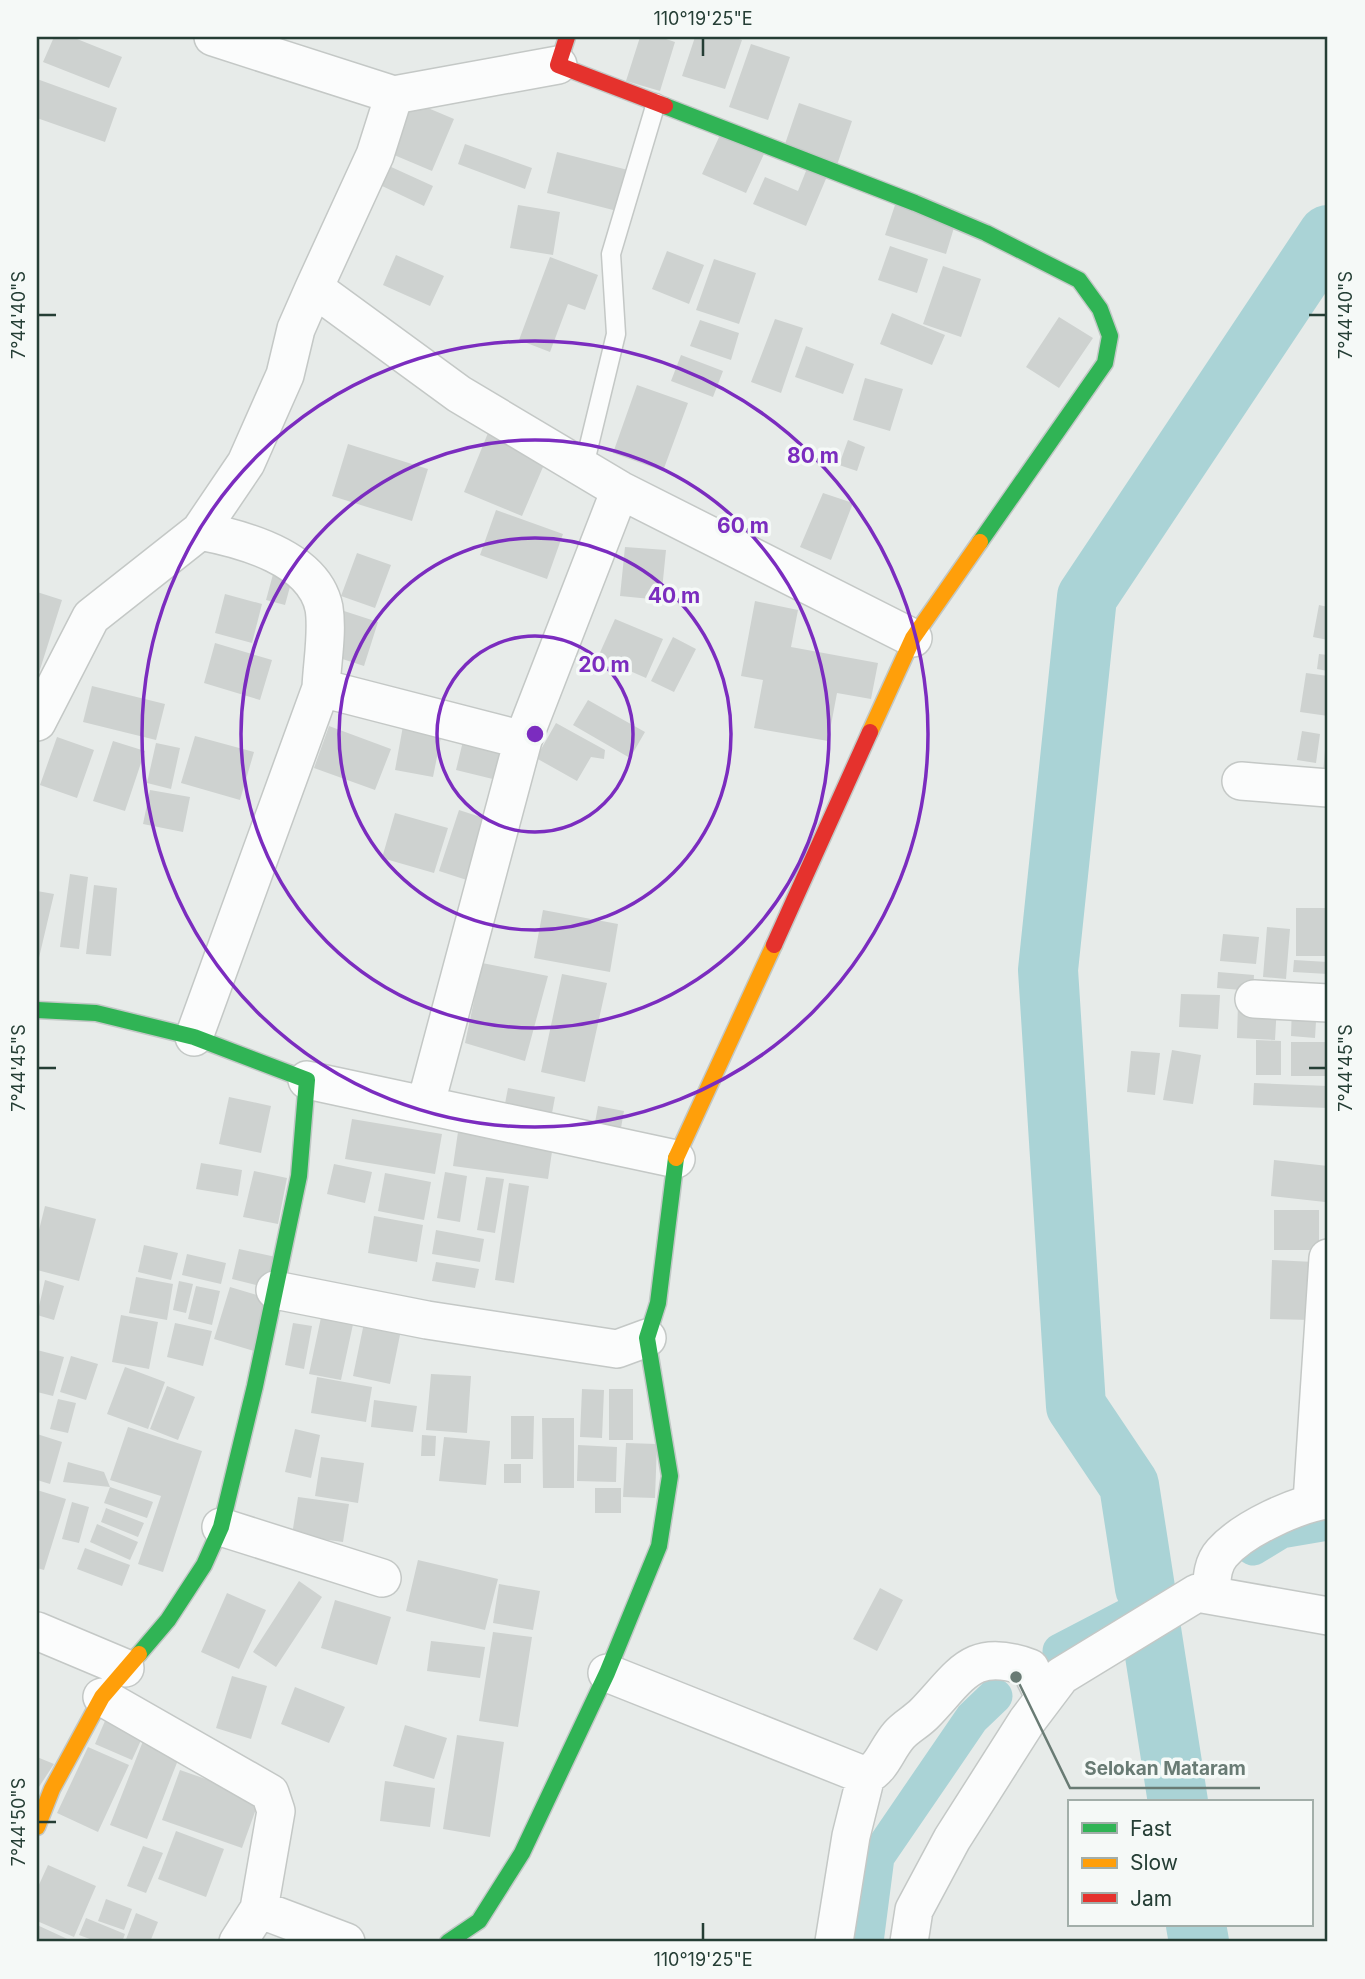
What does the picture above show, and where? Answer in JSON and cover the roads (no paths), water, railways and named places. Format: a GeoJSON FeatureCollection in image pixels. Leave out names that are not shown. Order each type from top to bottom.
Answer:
{"type":"FeatureCollection","features":[{"type":"Feature","properties":{"kind":"street"},"geometry":{"type":"LineString","coordinates":[[213,37],[394,95],[562,51],[656,103],[986,233],[1079,280],[1100,309],[1110,336],[1105,363],[913,638],[676,1159],[658,1303],[647,1338],[670,1476],[659,1546],[607,1673],[522,1853],[479,1921],[448,1942]]}},
{"type":"Feature","properties":{"kind":"street"},"geometry":{"type":"LineString","coordinates":[[37,722],[91,617],[200,531],[246,463],[285,375],[296,329],[375,155],[394,95]]}},
{"type":"Feature","properties":{"kind":"street"},"geometry":{"type":"LineString","coordinates":[[314,288],[459,394],[584,466],[620,490],[913,638]]}},
{"type":"Feature","properties":{"kind":"street"},"geometry":{"type":"LineString","coordinates":[[426,1103],[523,740],[620,490]]}},
{"type":"Feature","properties":{"kind":"street"},"geometry":{"type":"LineString","coordinates":[[194,1037],[321,688],[324,610],[309,575],[244,539],[200,531]]}},
{"type":"Feature","properties":{"kind":"street"},"geometry":{"type":"LineString","coordinates":[[321,688],[523,740]]}},
{"type":"Feature","properties":{"kind":"street"},"geometry":{"type":"LineString","coordinates":[[1241,780],[1328,788]]}},
{"type":"Feature","properties":{"kind":"street"},"geometry":{"type":"LineString","coordinates":[[1254,999],[1328,1003]]}},
{"type":"Feature","properties":{"kind":"street"},"geometry":{"type":"LineString","coordinates":[[37,1010],[96,1013],[194,1037],[307,1080],[426,1103],[676,1159]]}},
{"type":"Feature","properties":{"kind":"street"},"geometry":{"type":"LineString","coordinates":[[37,1827],[52,1789],[102,1697],[168,1620],[204,1565],[221,1527],[299,1175],[307,1080]]}},
{"type":"Feature","properties":{"kind":"street"},"geometry":{"type":"LineString","coordinates":[[909,1942],[914,1910],[952,1839],[1053,1686],[1204,1594],[1221,1553],[1284,1514],[1323,1504],[1328,1258]]}},
{"type":"Feature","properties":{"kind":"street"},"geometry":{"type":"LineString","coordinates":[[275,1290],[427,1320],[617,1349],[647,1338]]}},
{"type":"Feature","properties":{"kind":"street"},"geometry":{"type":"LineString","coordinates":[[221,1527],[382,1578]]}},
{"type":"Feature","properties":{"kind":"street"},"geometry":{"type":"LineString","coordinates":[[1204,1594],[1328,1616]]}},
{"type":"Feature","properties":{"kind":"street"},"geometry":{"type":"LineString","coordinates":[[37,1631],[125,1668]]}},
{"type":"Feature","properties":{"kind":"street"},"geometry":{"type":"LineString","coordinates":[[607,1673],[866,1776],[878,1770],[899,1735],[923,1714],[962,1670],[984,1660],[1007,1659],[1030,1668],[1053,1686]]}},
{"type":"Feature","properties":{"kind":"street"},"geometry":{"type":"LineString","coordinates":[[102,1697],[270,1793],[276,1811],[259,1909],[238,1942]]}},
{"type":"Feature","properties":{"kind":"street"},"geometry":{"type":"LineString","coordinates":[[834,1942],[851,1836],[866,1776]]}},
{"type":"Feature","properties":{"kind":"street"},"geometry":{"type":"LineString","coordinates":[[259,1909],[346,1942]]}},
{"type":"Feature","properties":{"kind":"lane"},"geometry":{"type":"LineString","coordinates":[[584,466],[616,334],[611,254],[656,103]]}},
{"type":"Feature","properties":{"kind":"waterway"},"geometry":{"type":"LineString","coordinates":[[1145,1588],[1129,1485],[1076,1406],[1048,970],[1087,597],[1328,235]]}},
{"type":"Feature","properties":{"kind":"waterway"},"geometry":{"type":"LineString","coordinates":[[1253,1548],[1281,1531],[1328,1523]]}},
{"type":"Feature","properties":{"kind":"waterway"},"geometry":{"type":"LineString","coordinates":[[1060,1651],[1156,1601]]}},
{"type":"Feature","properties":{"kind":"waterway"},"geometry":{"type":"LineString","coordinates":[[1150,1623],[1178,1800]]}},
{"type":"Feature","properties":{"kind":"waterway"},"geometry":{"type":"LineString","coordinates":[[866,1942],[877,1857],[972,1718],[995,1696]]}},
{"type":"Feature","properties":{"kind":"waterway"},"geometry":{"type":"LineString","coordinates":[[1196,1926],[1199,1942]]}},
{"type":"Feature","properties":{"kind":"place","name":"Selokan Mataram"},"geometry":{"type":"Point","coordinates":[1016,1677]}}]}
